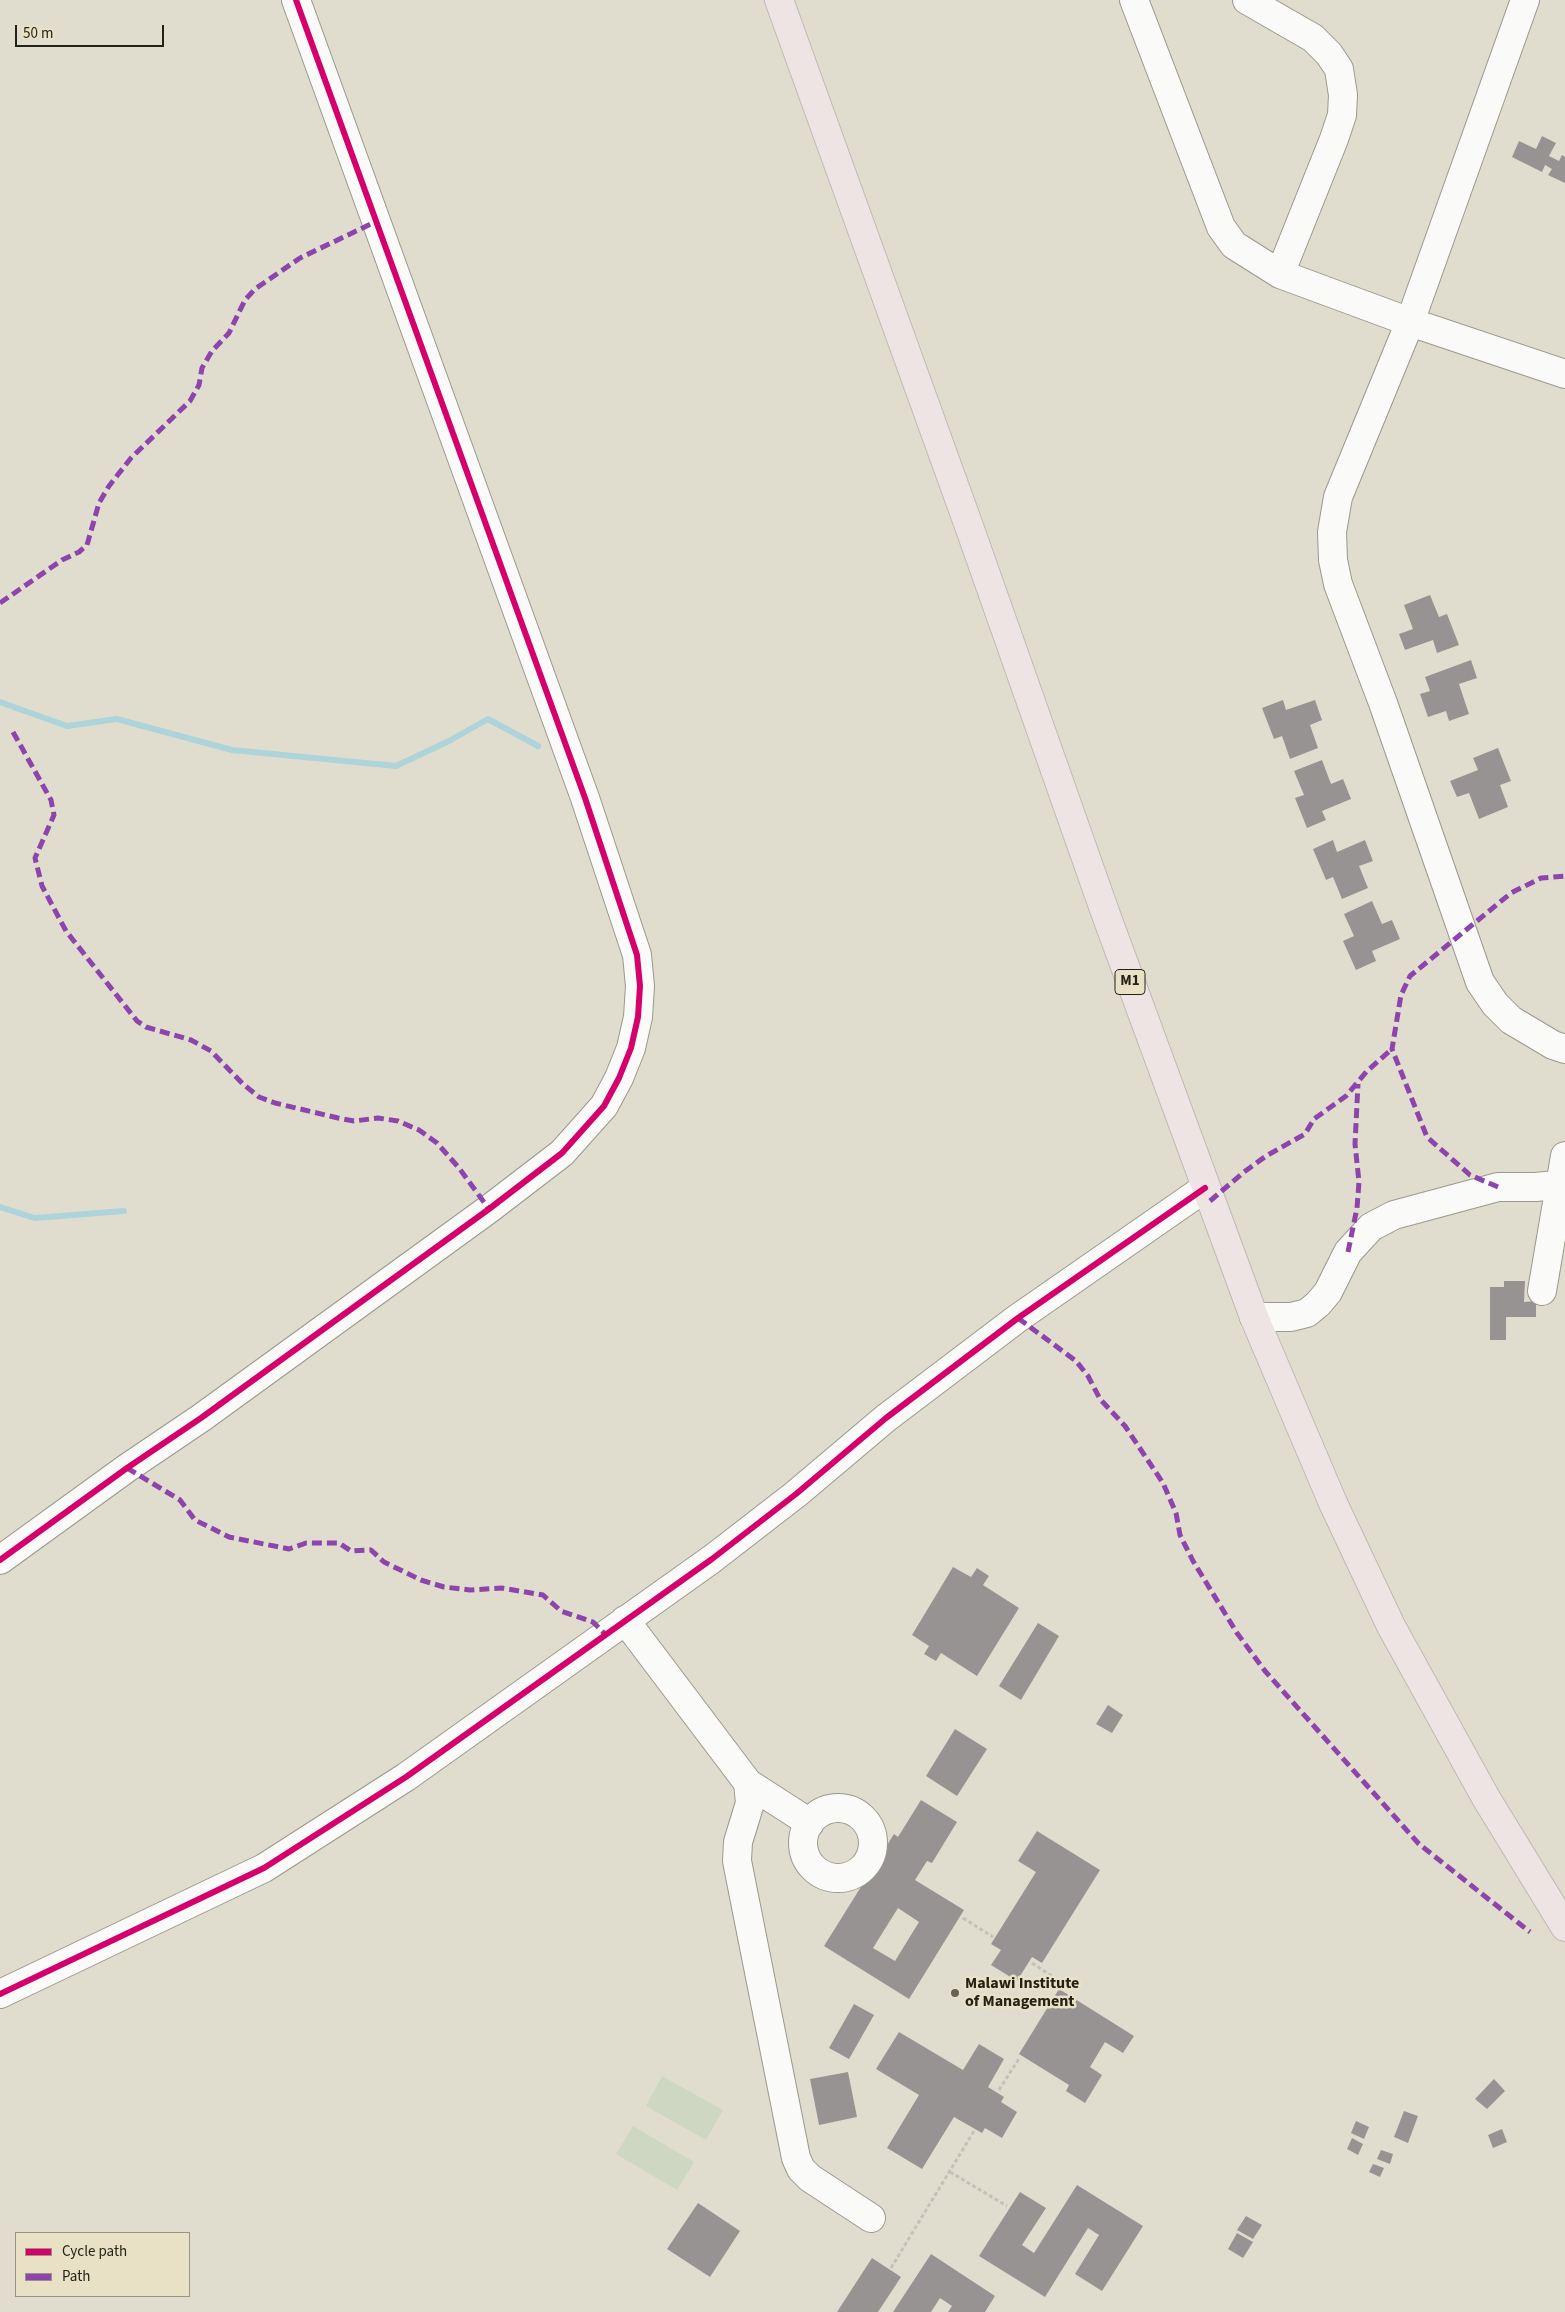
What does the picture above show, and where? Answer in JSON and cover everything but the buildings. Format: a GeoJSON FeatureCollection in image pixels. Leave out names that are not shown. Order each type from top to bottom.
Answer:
{"type":"FeatureCollection","features":[{"type":"Feature","properties":{"kind":"highway","name":"M1"},"geometry":{"type":"LineString","coordinates":[[779,0],[1205,1188],[1254,1317],[1333,1502],[1391,1626],[1486,1798],[1556,1903],[1565,1927]]}},
{"type":"Feature","properties":{"kind":"street"},"geometry":{"type":"LineString","coordinates":[[0,1560],[481,1215],[562,1153],[584,1131],[604,1106],[619,1078],[631,1048],[638,1017],[640,986],[637,954],[588,807],[296,0]]}},
{"type":"Feature","properties":{"kind":"street"},"geometry":{"type":"LineString","coordinates":[[1134,0],[1221,227],[1234,245],[1280,274],[1410,322],[1565,374]]}},
{"type":"Feature","properties":{"kind":"street"},"geometry":{"type":"LineString","coordinates":[[1247,0],[1313,38],[1329,54],[1339,68],[1343,95],[1342,115],[1334,138],[1280,274]]}},
{"type":"Feature","properties":{"kind":"street"},"geometry":{"type":"LineString","coordinates":[[1525,0],[1410,322],[1338,497],[1332,532],[1333,560],[1338,584],[1383,703],[1480,982],[1495,1004],[1511,1020],[1552,1045],[1565,1049]]}},
{"type":"Feature","properties":{"kind":"street"},"geometry":{"type":"LineString","coordinates":[[1542,1291],[1562,1185],[1565,1156]]}},
{"type":"Feature","properties":{"kind":"street"},"geometry":{"type":"LineString","coordinates":[[1254,1317],[1291,1317],[1306,1313],[1318,1304],[1328,1292],[1333,1277],[1348,1252],[1371,1227],[1394,1216],[1498,1187],[1562,1185]]}},
{"type":"Feature","properties":{"kind":"street"},"geometry":{"type":"LineString","coordinates":[[0,1994],[264,1868],[406,1778],[624,1620],[712,1559],[796,1494],[886,1418],[1018,1318],[1205,1188]]}},
{"type":"Feature","properties":{"kind":"street"},"geometry":{"type":"LineString","coordinates":[[624,1620],[748,1783],[810,1823]]}},
{"type":"Feature","properties":{"kind":"street"},"geometry":{"type":"LineString","coordinates":[[748,1783],[750,1802],[738,1842],[737,1861],[796,2158],[801,2169],[810,2178],[871,2218]]}},
{"type":"Feature","properties":{"kind":"path"},"geometry":{"type":"LineString","coordinates":[[963,1918],[993,1937]]}},
{"type":"Feature","properties":{"kind":"path"},"geometry":{"type":"LineString","coordinates":[[1032,1963],[1064,1984],[1061,1988]]}},
{"type":"Feature","properties":{"kind":"path"},"geometry":{"type":"LineString","coordinates":[[999,2090],[1020,2057]]}},
{"type":"Feature","properties":{"kind":"path"},"geometry":{"type":"LineString","coordinates":[[891,2268],[974,2131]]}},
{"type":"Feature","properties":{"kind":"path"},"geometry":{"type":"LineString","coordinates":[[950,2172],[1008,2206]]}},
{"type":"Feature","properties":{"kind":"green space"},"geometry":{"type":"Polygon","coordinates":[[[662,2076],[723,2110],[706,2140],[646,2106],[662,2076]]]}},
{"type":"Feature","properties":{"kind":"green space"},"geometry":{"type":"Polygon","coordinates":[[[633,2126],[694,2162],[677,2190],[616,2154],[633,2126]]]}},
{"type":"Feature","properties":{"kind":"waterway"},"geometry":{"type":"LineString","coordinates":[[0,702],[67,726],[117,719],[232,750],[396,766],[449,741],[488,719],[538,746]]}},
{"type":"Feature","properties":{"kind":"waterway"},"geometry":{"type":"LineString","coordinates":[[0,1207],[35,1218],[124,1211]]}},
{"type":"Feature","properties":{"kind":"marked path"},"geometry":{"type":"LineString","coordinates":[[0,603],[87,545],[99,503],[109,486],[131,458],[190,401],[199,385],[202,368],[212,351],[229,333],[245,300],[255,289],[300,258],[377,221]]}},
{"type":"Feature","properties":{"kind":"marked path"},"geometry":{"type":"LineString","coordinates":[[13,732],[51,800],[54,815],[35,858],[42,886],[66,931],[137,1021],[146,1027],[191,1040],[211,1051],[243,1084],[259,1097],[275,1103],[338,1118],[354,1121],[378,1118],[398,1121],[419,1130],[437,1143],[459,1168],[489,1209]]}},
{"type":"Feature","properties":{"kind":"marked path"},"geometry":{"type":"LineString","coordinates":[[1498,1187],[1470,1175],[1427,1137],[1392,1049],[1401,995],[1410,976],[1511,893],[1541,878],[1565,876]]}},
{"type":"Feature","properties":{"kind":"marked path"},"geometry":{"type":"LineString","coordinates":[[1210,1201],[1266,1156],[1305,1134],[1314,1119],[1346,1096],[1367,1071],[1392,1049]]}},
{"type":"Feature","properties":{"kind":"marked path"},"geometry":{"type":"LineString","coordinates":[[1348,1252],[1357,1208],[1359,1182],[1355,1144],[1358,1084]]}},
{"type":"Feature","properties":{"kind":"marked path"},"geometry":{"type":"LineString","coordinates":[[1018,1318],[1076,1361],[1088,1376],[1100,1399],[1125,1426],[1163,1483],[1176,1513],[1180,1535],[1193,1561],[1237,1633],[1265,1671],[1419,1844],[1530,1932]]}},
{"type":"Feature","properties":{"kind":"marked path"},"geometry":{"type":"LineString","coordinates":[[127,1468],[180,1500],[195,1520],[229,1537],[289,1549],[306,1543],[339,1543],[351,1551],[371,1550],[384,1562],[421,1580],[444,1587],[470,1590],[502,1588],[543,1595],[561,1611],[593,1622],[605,1634]]}},
{"type":"Feature","properties":{"kind":"cycle path"},"geometry":{"type":"LineString","coordinates":[[0,1560],[127,1468],[201,1418],[489,1209],[562,1153],[604,1106],[619,1078],[631,1048],[638,1017],[640,986],[637,955],[585,798],[296,0]]}},
{"type":"Feature","properties":{"kind":"cycle path"},"geometry":{"type":"LineString","coordinates":[[0,1994],[264,1868],[406,1777],[712,1559],[796,1494],[886,1418],[1018,1318],[1205,1188]]}},
{"type":"Feature","properties":{"kind":"place","name":"Malawi Institute of Management"},"geometry":{"type":"Point","coordinates":[955,1993]}}]}
